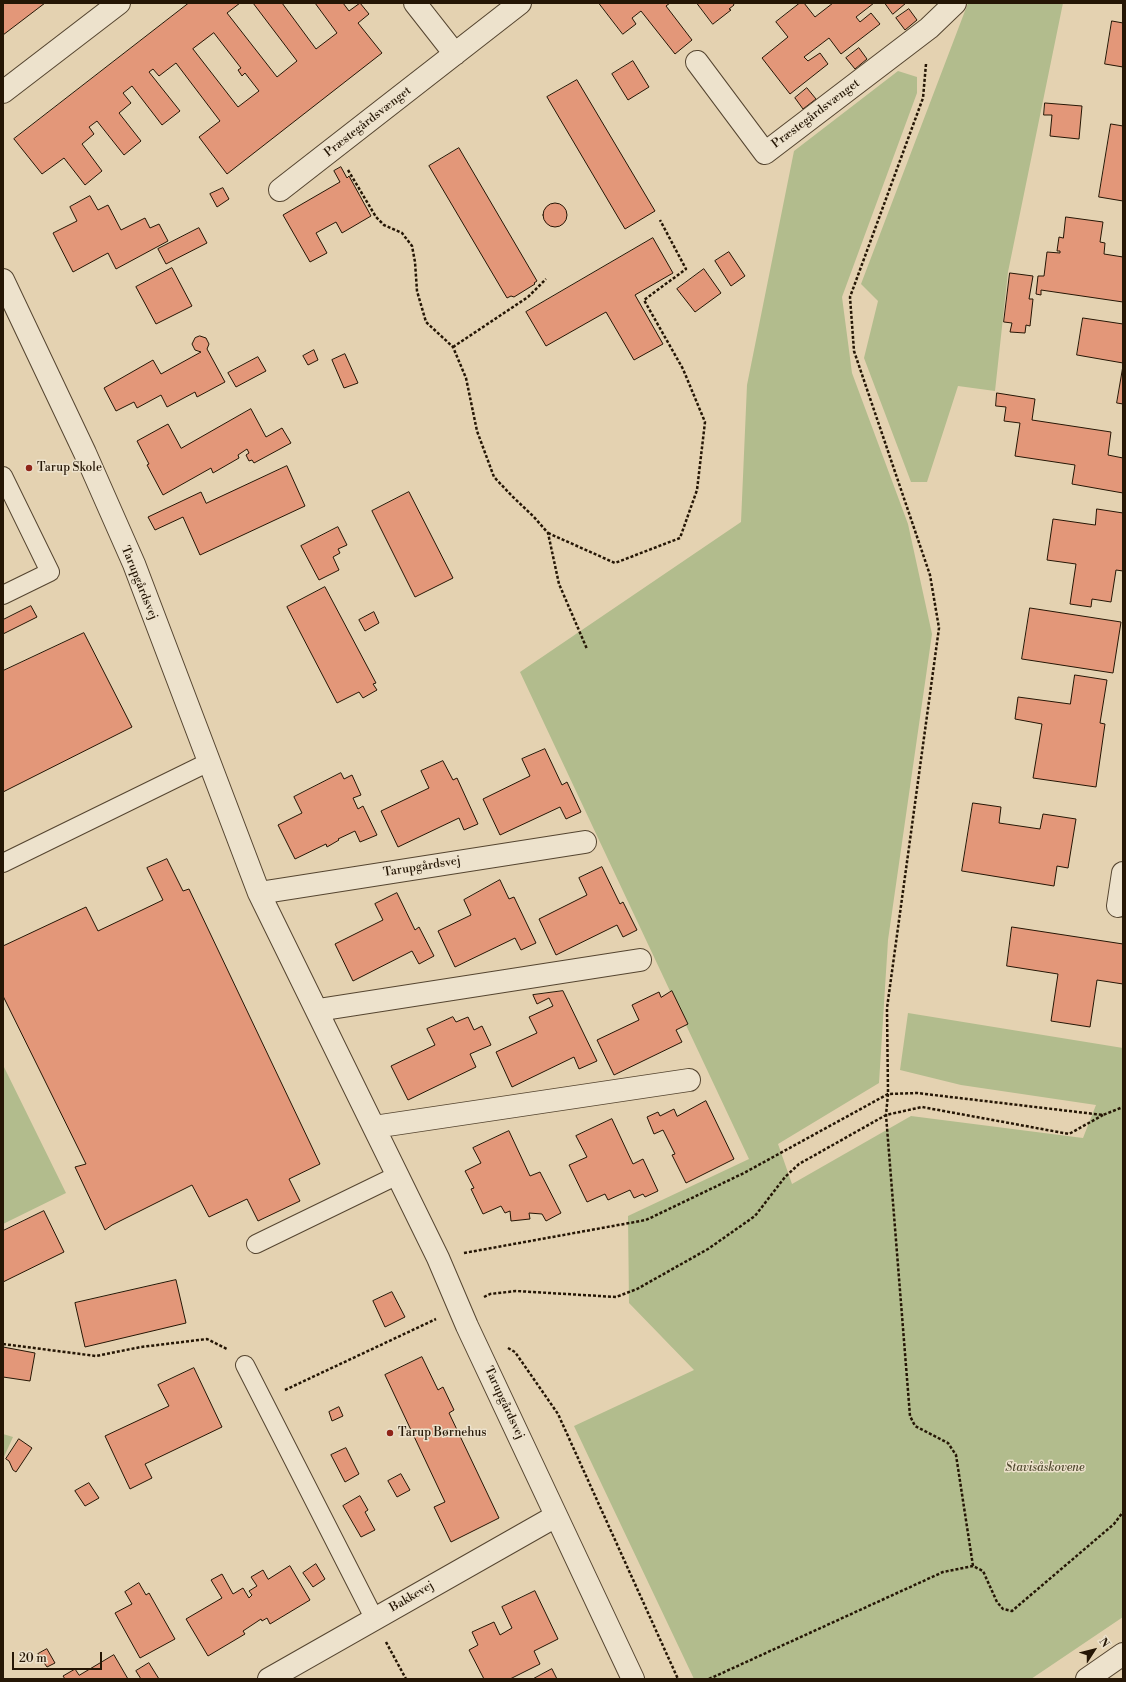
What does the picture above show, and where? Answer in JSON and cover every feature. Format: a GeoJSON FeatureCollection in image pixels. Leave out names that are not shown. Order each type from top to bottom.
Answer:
{"type":"FeatureCollection","features":[{"type":"Feature","properties":{"kind":"street"},"geometry":{"type":"LineString","coordinates":[[3,92],[119,3]]}},
{"type":"Feature","properties":{"kind":"street"},"geometry":{"type":"LineString","coordinates":[[415,3],[455,54]]}},
{"type":"Feature","properties":{"kind":"street","name":"Præstegårdsvænget"},"geometry":{"type":"LineString","coordinates":[[280,190],[520,3]]}},
{"type":"Feature","properties":{"kind":"street","name":"Præstegårdsvænget"},"geometry":{"type":"LineString","coordinates":[[697,62],[765,153],[929,28],[954,3]]}},
{"type":"Feature","properties":{"kind":"street","name":"Tarupgårdsvej"},"geometry":{"type":"LineString","coordinates":[[3,280],[85,453],[134,564],[260,893],[438,1258],[556,1516],[633,1679]]}},
{"type":"Feature","properties":{"kind":"street","name":"Tarupgårdsvej"},"geometry":{"type":"LineString","coordinates":[[260,893],[585,842]]}},
{"type":"Feature","properties":{"kind":"street"},"geometry":{"type":"LineString","coordinates":[[1118,906],[1123,873]]}},
{"type":"Feature","properties":{"kind":"street"},"geometry":{"type":"LineString","coordinates":[[318,1010],[640,960]]}},
{"type":"Feature","properties":{"kind":"street"},"geometry":{"type":"LineString","coordinates":[[374,1127],[689,1080]]}},
{"type":"Feature","properties":{"kind":"street","name":"Bakkevej"},"geometry":{"type":"LineString","coordinates":[[269,1679],[556,1516]]}},
{"type":"Feature","properties":{"kind":"street"},"geometry":{"type":"LineString","coordinates":[[1087,1679],[1123,1654]]}},
{"type":"Feature","properties":{"kind":"lane"},"geometry":{"type":"LineString","coordinates":[[3,476],[50,572],[3,595]]}},
{"type":"Feature","properties":{"kind":"lane"},"geometry":{"type":"LineString","coordinates":[[3,863],[209,762]]}},
{"type":"Feature","properties":{"kind":"lane"},"geometry":{"type":"LineString","coordinates":[[256,1244],[398,1175]]}},
{"type":"Feature","properties":{"kind":"lane"},"geometry":{"type":"LineString","coordinates":[[245,1365],[374,1618]]}},
{"type":"Feature","properties":{"kind":"path"},"geometry":{"type":"LineString","coordinates":[[929,28],[923,98],[850,297],[854,351],[930,575],[939,628],[887,1008],[888,1094],[886,1115],[910,1416],[915,1426],[948,1443],[956,1455],[973,1566]]}},
{"type":"Feature","properties":{"kind":"path"},"geometry":{"type":"LineString","coordinates":[[335,147],[376,217],[384,225],[402,233],[412,246],[415,262],[417,291],[426,322],[453,347],[466,378],[477,431],[494,477],[548,533],[615,563],[680,538],[697,490],[705,422],[683,369],[644,300],[686,270],[660,220]]}},
{"type":"Feature","properties":{"kind":"path"},"geometry":{"type":"LineString","coordinates":[[453,347],[528,297],[546,279]]}},
{"type":"Feature","properties":{"kind":"path"},"geometry":{"type":"LineString","coordinates":[[548,533],[559,584],[587,649]]}},
{"type":"Feature","properties":{"kind":"path"},"geometry":{"type":"LineString","coordinates":[[438,1258],[646,1220],[744,1173],[888,1094],[917,1092],[1103,1115]]}},
{"type":"Feature","properties":{"kind":"path"},"geometry":{"type":"LineString","coordinates":[[263,1400],[464,1317],[490,1294],[516,1291],[616,1297],[637,1289],[708,1249],[755,1216],[785,1177],[799,1164],[886,1115],[922,1107],[1069,1134],[1103,1115],[1123,1107]]}},
{"type":"Feature","properties":{"kind":"path"},"geometry":{"type":"LineString","coordinates":[[464,1317],[515,1352],[558,1414],[678,1679]]}},
{"type":"Feature","properties":{"kind":"path"},"geometry":{"type":"LineString","coordinates":[[3,1344],[96,1356],[141,1347],[207,1339],[229,1350],[245,1365]]}},
{"type":"Feature","properties":{"kind":"path"},"geometry":{"type":"LineString","coordinates":[[709,1679],[943,1572],[973,1566],[983,1572],[997,1602],[1003,1609],[1012,1611],[1114,1524],[1123,1512]]}},
{"type":"Feature","properties":{"kind":"path"},"geometry":{"type":"LineString","coordinates":[[374,1618],[406,1679]]}},
{"type":"Feature","properties":{"kind":"green space"},"geometry":{"type":"Polygon","coordinates":[[[968,3],[1063,3],[1008,272],[995,391],[958,386],[927,482],[911,482],[864,358],[878,301],[861,284],[968,3]]]}},
{"type":"Feature","properties":{"kind":"green space","name":"Stavisåskovene"},"geometry":{"type":"Polygon","coordinates":[[[898,71],[917,77],[917,93],[842,297],[852,373],[908,524],[932,634],[888,940],[879,1083],[778,1144],[792,1184],[911,1116],[1083,1138],[1096,1105],[961,1085],[900,1070],[908,1013],[1123,1048],[1123,1617],[1031,1679],[694,1679],[574,1426],[694,1370],[629,1303],[628,1216],[749,1159],[520,672],[741,522],[747,385],[794,151],[898,71]]]}},
{"type":"Feature","properties":{"kind":"green space"},"geometry":{"type":"Polygon","coordinates":[[[3,1065],[66,1193],[3,1224],[3,1065]]]}},
{"type":"Feature","properties":{"kind":"green space"},"geometry":{"type":"Polygon","coordinates":[[[3,1434],[13,1437],[3,1459],[3,1434]]]}},
{"type":"Feature","properties":{"kind":"building"},"geometry":{"type":"Polygon","coordinates":[[[3,3],[45,3],[3,35],[3,3]]]}},
{"type":"Feature","properties":{"kind":"building"},"geometry":{"type":"Polygon","coordinates":[[[189,3],[240,3],[227,13],[277,77],[297,61],[253,3],[282,3],[316,49],[337,33],[315,3],[343,3],[349,11],[360,3],[369,14],[358,23],[382,53],[227,174],[199,137],[220,121],[176,63],[159,76],[153,69],[149,72],[180,111],[162,125],[132,86],[123,93],[131,103],[119,113],[141,141],[124,155],[97,121],[89,127],[94,134],[82,144],[102,171],[85,185],[64,158],[42,174],[14,139],[189,3]],[[214,33],[193,49],[238,107],[259,91],[245,73],[242,76],[238,70],[241,68],[214,33]]]}},
{"type":"Feature","properties":{"kind":"building"},"geometry":{"type":"Polygon","coordinates":[[[599,3],[670,3],[666,6],[692,40],[675,54],[641,11],[632,18],[636,24],[623,34],[599,3]]]}},
{"type":"Feature","properties":{"kind":"building"},"geometry":{"type":"Polygon","coordinates":[[[697,3],[733,3],[734,5],[729,9],[731,10],[713,24],[697,3]]]}},
{"type":"Feature","properties":{"kind":"building"},"geometry":{"type":"Polygon","coordinates":[[[800,3],[804,3],[815,17],[833,3],[874,3],[856,17],[860,22],[871,13],[880,24],[841,54],[829,38],[804,57],[808,61],[820,53],[828,64],[790,94],[762,58],[788,37],[776,22],[800,3]]]}},
{"type":"Feature","properties":{"kind":"building"},"geometry":{"type":"Polygon","coordinates":[[[885,3],[906,3],[893,14],[885,3]]]}},
{"type":"Feature","properties":{"kind":"building"},"geometry":{"type":"Polygon","coordinates":[[[909,9],[917,20],[905,30],[896,18],[909,9]]]}},
{"type":"Feature","properties":{"kind":"building"},"geometry":{"type":"Polygon","coordinates":[[[1112,21],[1123,23],[1123,67],[1105,64],[1112,21]]]}},
{"type":"Feature","properties":{"kind":"building"},"geometry":{"type":"Polygon","coordinates":[[[859,48],[867,59],[855,69],[846,58],[859,48]]]}},
{"type":"Feature","properties":{"kind":"building"},"geometry":{"type":"Polygon","coordinates":[[[633,61],[649,87],[628,100],[612,74],[633,61]]]}},
{"type":"Feature","properties":{"kind":"building"},"geometry":{"type":"Polygon","coordinates":[[[577,80],[655,211],[625,229],[547,97],[577,80]]]}},
{"type":"Feature","properties":{"kind":"building"},"geometry":{"type":"Polygon","coordinates":[[[807,88],[816,99],[803,109],[795,98],[807,88]]]}},
{"type":"Feature","properties":{"kind":"building"},"geometry":{"type":"Polygon","coordinates":[[[1045,103],[1082,106],[1079,139],[1050,136],[1052,115],[1044,115],[1045,103]]]}},
{"type":"Feature","properties":{"kind":"building"},"geometry":{"type":"Polygon","coordinates":[[[1111,124],[1123,126],[1123,201],[1099,197],[1111,124]]]}},
{"type":"Feature","properties":{"kind":"building"},"geometry":{"type":"Polygon","coordinates":[[[459,148],[537,281],[534,283],[535,284],[514,297],[511,296],[507,298],[429,166],[459,148]]]}},
{"type":"Feature","properties":{"kind":"building"},"geometry":{"type":"Polygon","coordinates":[[[341,167],[347,178],[349,176],[371,216],[342,233],[336,222],[316,233],[327,253],[310,262],[283,215],[340,182],[334,171],[341,167]]]}},
{"type":"Feature","properties":{"kind":"building"},"geometry":{"type":"Polygon","coordinates":[[[223,188],[229,199],[217,207],[210,194],[223,188]]]}},
{"type":"Feature","properties":{"kind":"building"},"geometry":{"type":"Polygon","coordinates":[[[90,196],[98,210],[108,205],[121,230],[145,218],[150,228],[159,224],[168,241],[116,269],[108,253],[73,272],[53,233],[77,221],[70,207],[90,196]]]}},
{"type":"Feature","properties":{"kind":"building"},"geometry":{"type":"Polygon","coordinates":[[[555,203],[564,206],[567,215],[564,224],[555,227],[546,224],[543,215],[546,206],[555,203]]]}},
{"type":"Feature","properties":{"kind":"building"},"geometry":{"type":"Polygon","coordinates":[[[1066,217],[1103,222],[1100,242],[1105,243],[1104,254],[1123,257],[1123,302],[1041,290],[1041,295],[1036,294],[1038,276],[1044,276],[1047,252],[1060,253],[1060,251],[1057,251],[1059,237],[1063,238],[1066,217]]]}},
{"type":"Feature","properties":{"kind":"building"},"geometry":{"type":"Polygon","coordinates":[[[199,228],[207,243],[166,264],[158,249],[199,228]]]}},
{"type":"Feature","properties":{"kind":"building"},"geometry":{"type":"Polygon","coordinates":[[[653,238],[673,273],[635,295],[663,344],[634,360],[606,312],[546,346],[526,312],[653,238]]]}},
{"type":"Feature","properties":{"kind":"building"},"geometry":{"type":"Polygon","coordinates":[[[729,252],[745,276],[731,286],[715,261],[729,252]]]}},
{"type":"Feature","properties":{"kind":"building"},"geometry":{"type":"Polygon","coordinates":[[[172,268],[192,306],[156,324],[136,287],[172,268]]]}},
{"type":"Feature","properties":{"kind":"building"},"geometry":{"type":"Polygon","coordinates":[[[704,269],[721,293],[695,312],[677,289],[704,269]]]}},
{"type":"Feature","properties":{"kind":"building"},"geometry":{"type":"Polygon","coordinates":[[[1010,273],[1033,276],[1029,299],[1033,299],[1030,326],[1026,325],[1025,333],[1010,332],[1012,323],[1004,322],[1010,273]]]}},
{"type":"Feature","properties":{"kind":"building"},"geometry":{"type":"Polygon","coordinates":[[[1083,318],[1123,324],[1123,363],[1077,355],[1083,318]]]}},
{"type":"Feature","properties":{"kind":"building"},"geometry":{"type":"Polygon","coordinates":[[[200,336],[206,338],[209,344],[207,349],[225,382],[197,397],[195,392],[167,407],[161,395],[137,408],[134,402],[116,411],[104,388],[153,360],[161,374],[201,352],[195,350],[192,344],[195,338],[200,336]]]}},
{"type":"Feature","properties":{"kind":"building"},"geometry":{"type":"Polygon","coordinates":[[[314,350],[318,360],[308,365],[303,356],[314,350]]]}},
{"type":"Feature","properties":{"kind":"building"},"geometry":{"type":"Polygon","coordinates":[[[345,354],[358,383],[344,388],[332,360],[345,354]]]}},
{"type":"Feature","properties":{"kind":"building"},"geometry":{"type":"Polygon","coordinates":[[[258,357],[266,371],[236,387],[228,373],[258,357]]]}},
{"type":"Feature","properties":{"kind":"building"},"geometry":{"type":"Polygon","coordinates":[[[1123,366],[1123,404],[1117,403],[1123,366]]]}},
{"type":"Feature","properties":{"kind":"building"},"geometry":{"type":"Polygon","coordinates":[[[997,393],[1035,399],[1032,420],[1111,432],[1108,455],[1123,458],[1123,493],[1072,484],[1075,465],[1015,456],[1020,423],[1004,421],[1006,407],[996,406],[997,393]]]}},
{"type":"Feature","properties":{"kind":"building"},"geometry":{"type":"Polygon","coordinates":[[[251,409],[266,437],[282,428],[291,443],[254,463],[252,460],[249,461],[246,455],[249,453],[247,449],[238,455],[239,458],[213,473],[211,468],[163,495],[147,465],[149,464],[137,441],[168,424],[181,448],[251,409]]]}},
{"type":"Feature","properties":{"kind":"building"},"geometry":{"type":"Polygon","coordinates":[[[287,466],[305,506],[200,555],[183,517],[155,530],[148,517],[201,492],[206,503],[287,466]]]}},
{"type":"Feature","properties":{"kind":"building"},"geometry":{"type":"Polygon","coordinates":[[[409,492],[453,578],[415,597],[372,511],[409,492]]]}},
{"type":"Feature","properties":{"kind":"building"},"geometry":{"type":"Polygon","coordinates":[[[1097,509],[1123,513],[1123,571],[1116,570],[1111,602],[1092,599],[1091,607],[1070,604],[1076,564],[1047,560],[1053,519],[1095,525],[1097,509]]]}},
{"type":"Feature","properties":{"kind":"building"},"geometry":{"type":"Polygon","coordinates":[[[338,527],[347,545],[338,549],[340,553],[333,557],[339,570],[319,580],[301,546],[338,527]]]}},
{"type":"Feature","properties":{"kind":"building"},"geometry":{"type":"Polygon","coordinates":[[[325,587],[376,683],[373,684],[377,690],[363,698],[359,692],[337,703],[287,607],[325,587]]]}},
{"type":"Feature","properties":{"kind":"building"},"geometry":{"type":"Polygon","coordinates":[[[31,606],[37,617],[3,634],[3,620],[31,606]]]}},
{"type":"Feature","properties":{"kind":"building"},"geometry":{"type":"Polygon","coordinates":[[[1030,608],[1121,622],[1113,673],[1022,659],[1030,608]]]}},
{"type":"Feature","properties":{"kind":"building"},"geometry":{"type":"Polygon","coordinates":[[[374,612],[379,623],[365,631],[359,620],[374,612]]]}},
{"type":"Feature","properties":{"kind":"building"},"geometry":{"type":"Polygon","coordinates":[[[84,633],[132,727],[3,792],[3,671],[84,633]]]}},
{"type":"Feature","properties":{"kind":"building"},"geometry":{"type":"Polygon","coordinates":[[[1075,675],[1107,680],[1100,723],[1105,724],[1096,787],[1033,778],[1042,724],[1015,719],[1018,697],[1070,704],[1075,675]]]}},
{"type":"Feature","properties":{"kind":"building"},"geometry":{"type":"Polygon","coordinates":[[[545,749],[562,785],[567,782],[581,812],[566,819],[560,807],[500,835],[483,799],[530,776],[522,759],[545,749]]]}},
{"type":"Feature","properties":{"kind":"building"},"geometry":{"type":"Polygon","coordinates":[[[443,761],[453,780],[457,778],[478,824],[464,830],[459,818],[398,847],[381,811],[429,788],[421,771],[443,761]]]}},
{"type":"Feature","properties":{"kind":"building"},"geometry":{"type":"Polygon","coordinates":[[[341,773],[344,779],[352,775],[361,795],[353,798],[358,809],[363,806],[377,835],[360,842],[355,831],[338,839],[339,840],[327,847],[326,844],[295,859],[278,825],[302,813],[294,797],[341,773]]]}},
{"type":"Feature","properties":{"kind":"building"},"geometry":{"type":"Polygon","coordinates":[[[973,803],[1001,807],[999,823],[1040,829],[1043,814],[1076,819],[1068,868],[1057,866],[1054,886],[962,871],[973,803]]]}},
{"type":"Feature","properties":{"kind":"building"},"geometry":{"type":"Polygon","coordinates":[[[167,859],[183,891],[189,889],[320,1164],[289,1179],[300,1201],[258,1221],[247,1199],[209,1217],[192,1185],[112,1225],[105,1230],[75,1167],[86,1164],[3,996],[3,946],[86,907],[98,931],[163,900],[147,868],[167,859]]]}},
{"type":"Feature","properties":{"kind":"building"},"geometry":{"type":"Polygon","coordinates":[[[602,867],[620,904],[623,902],[637,930],[623,937],[617,925],[556,955],[539,919],[587,895],[579,878],[602,867]]]}},
{"type":"Feature","properties":{"kind":"building"},"geometry":{"type":"Polygon","coordinates":[[[500,880],[509,899],[514,897],[536,943],[521,950],[515,938],[455,967],[438,931],[471,915],[464,900],[500,880]]]}},
{"type":"Feature","properties":{"kind":"building"},"geometry":{"type":"Polygon","coordinates":[[[397,893],[415,930],[419,927],[434,956],[419,964],[412,951],[353,981],[335,944],[383,920],[375,904],[397,893]]]}},
{"type":"Feature","properties":{"kind":"building"},"geometry":{"type":"Polygon","coordinates":[[[1012,927],[1123,944],[1123,984],[1097,980],[1090,1027],[1051,1021],[1058,974],[1007,966],[1012,927]]]}},
{"type":"Feature","properties":{"kind":"building"},"geometry":{"type":"Polygon","coordinates":[[[563,991],[597,1061],[579,1069],[574,1057],[512,1087],[496,1052],[537,1033],[529,1017],[553,1006],[549,998],[537,1004],[533,995],[563,991]]]}},
{"type":"Feature","properties":{"kind":"building"},"geometry":{"type":"Polygon","coordinates":[[[672,991],[688,1024],[676,1030],[682,1042],[614,1075],[597,1040],[639,1020],[632,1005],[659,992],[661,997],[672,991]]]}},
{"type":"Feature","properties":{"kind":"building"},"geometry":{"type":"Polygon","coordinates":[[[453,1017],[456,1022],[468,1017],[474,1030],[482,1026],[491,1045],[470,1054],[476,1067],[408,1100],[391,1066],[435,1045],[427,1029],[453,1017]]]}},
{"type":"Feature","properties":{"kind":"building"},"geometry":{"type":"Polygon","coordinates":[[[706,1101],[734,1159],[686,1183],[672,1155],[675,1154],[663,1130],[654,1134],[647,1117],[658,1112],[660,1116],[674,1109],[677,1116],[706,1101]]]}},
{"type":"Feature","properties":{"kind":"building"},"geometry":{"type":"Polygon","coordinates":[[[612,1119],[633,1164],[643,1159],[658,1191],[645,1197],[643,1194],[634,1198],[630,1190],[608,1200],[605,1194],[587,1202],[569,1165],[587,1157],[576,1136],[612,1119]]]}},
{"type":"Feature","properties":{"kind":"building"},"geometry":{"type":"Polygon","coordinates":[[[509,1131],[530,1176],[540,1172],[561,1213],[546,1221],[542,1214],[529,1213],[530,1219],[511,1221],[510,1211],[505,1213],[501,1206],[483,1214],[471,1189],[474,1188],[465,1171],[481,1163],[473,1148],[509,1131]]]}},
{"type":"Feature","properties":{"kind":"building"},"geometry":{"type":"Polygon","coordinates":[[[44,1211],[64,1252],[3,1282],[3,1231],[44,1211]]]}},
{"type":"Feature","properties":{"kind":"building"},"geometry":{"type":"Polygon","coordinates":[[[176,1280],[186,1323],[85,1347],[75,1303],[176,1280]]]}},
{"type":"Feature","properties":{"kind":"building"},"geometry":{"type":"Polygon","coordinates":[[[392,1292],[405,1317],[385,1327],[373,1301],[392,1292]]]}},
{"type":"Feature","properties":{"kind":"building"},"geometry":{"type":"Polygon","coordinates":[[[3,1347],[35,1353],[30,1381],[3,1377],[3,1347]]]}},
{"type":"Feature","properties":{"kind":"building"},"geometry":{"type":"Polygon","coordinates":[[[422,1357],[438,1390],[443,1387],[454,1410],[449,1413],[499,1518],[451,1542],[434,1507],[445,1502],[385,1375],[422,1357]]]}},
{"type":"Feature","properties":{"kind":"building"},"geometry":{"type":"Polygon","coordinates":[[[194,1368],[222,1427],[145,1464],[152,1478],[130,1489],[105,1436],[169,1406],[158,1385],[194,1368]]]}},
{"type":"Feature","properties":{"kind":"building"},"geometry":{"type":"Polygon","coordinates":[[[339,1407],[343,1416],[332,1421],[329,1412],[339,1407]]]}},
{"type":"Feature","properties":{"kind":"building"},"geometry":{"type":"Polygon","coordinates":[[[19,1439],[32,1448],[16,1472],[6,1459],[19,1439]]]}},
{"type":"Feature","properties":{"kind":"building"},"geometry":{"type":"Polygon","coordinates":[[[346,1448],[359,1474],[345,1482],[331,1455],[346,1448]]]}},
{"type":"Feature","properties":{"kind":"building"},"geometry":{"type":"Polygon","coordinates":[[[401,1474],[410,1490],[397,1497],[388,1481],[401,1474]]]}},
{"type":"Feature","properties":{"kind":"building"},"geometry":{"type":"Polygon","coordinates":[[[89,1483],[99,1498],[85,1506],[75,1491],[89,1483]]]}},
{"type":"Feature","properties":{"kind":"building"},"geometry":{"type":"Polygon","coordinates":[[[360,1496],[368,1510],[365,1512],[375,1530],[361,1537],[343,1506],[360,1496]]]}},
{"type":"Feature","properties":{"kind":"building"},"geometry":{"type":"Polygon","coordinates":[[[316,1564],[325,1579],[313,1587],[303,1573],[316,1564]]]}},
{"type":"Feature","properties":{"kind":"building"},"geometry":{"type":"Polygon","coordinates":[[[290,1566],[310,1600],[270,1624],[267,1618],[262,1621],[261,1619],[243,1631],[245,1634],[208,1656],[186,1619],[222,1598],[211,1580],[222,1574],[233,1594],[243,1588],[249,1598],[252,1595],[249,1591],[257,1586],[251,1577],[263,1570],[268,1579],[290,1566]]]}},
{"type":"Feature","properties":{"kind":"building"},"geometry":{"type":"Polygon","coordinates":[[[139,1583],[146,1595],[149,1593],[175,1639],[140,1658],[115,1613],[132,1604],[125,1592],[139,1583]]]}},
{"type":"Feature","properties":{"kind":"building"},"geometry":{"type":"Polygon","coordinates":[[[535,1591],[558,1639],[534,1651],[540,1664],[510,1679],[484,1679],[469,1650],[478,1645],[472,1632],[494,1622],[500,1635],[512,1628],[502,1607],[535,1591]]]}},
{"type":"Feature","properties":{"kind":"building"},"geometry":{"type":"Polygon","coordinates":[[[47,1649],[55,1663],[47,1667],[38,1654],[47,1649]]]}},
{"type":"Feature","properties":{"kind":"building"},"geometry":{"type":"Polygon","coordinates":[[[114,1655],[128,1679],[65,1679],[63,1676],[75,1669],[79,1675],[114,1655]]]}},
{"type":"Feature","properties":{"kind":"building"},"geometry":{"type":"Polygon","coordinates":[[[149,1663],[159,1679],[141,1679],[136,1671],[149,1663]]]}},
{"type":"Feature","properties":{"kind":"building"},"geometry":{"type":"Polygon","coordinates":[[[552,1669],[557,1679],[533,1679],[552,1669]]]}},
{"type":"Feature","properties":{"kind":"place","name":"Tarup Skole"},"geometry":{"type":"Point","coordinates":[29,468]}},
{"type":"Feature","properties":{"kind":"place","name":"Tarup Børnehus"},"geometry":{"type":"Point","coordinates":[390,1433]}}]}
